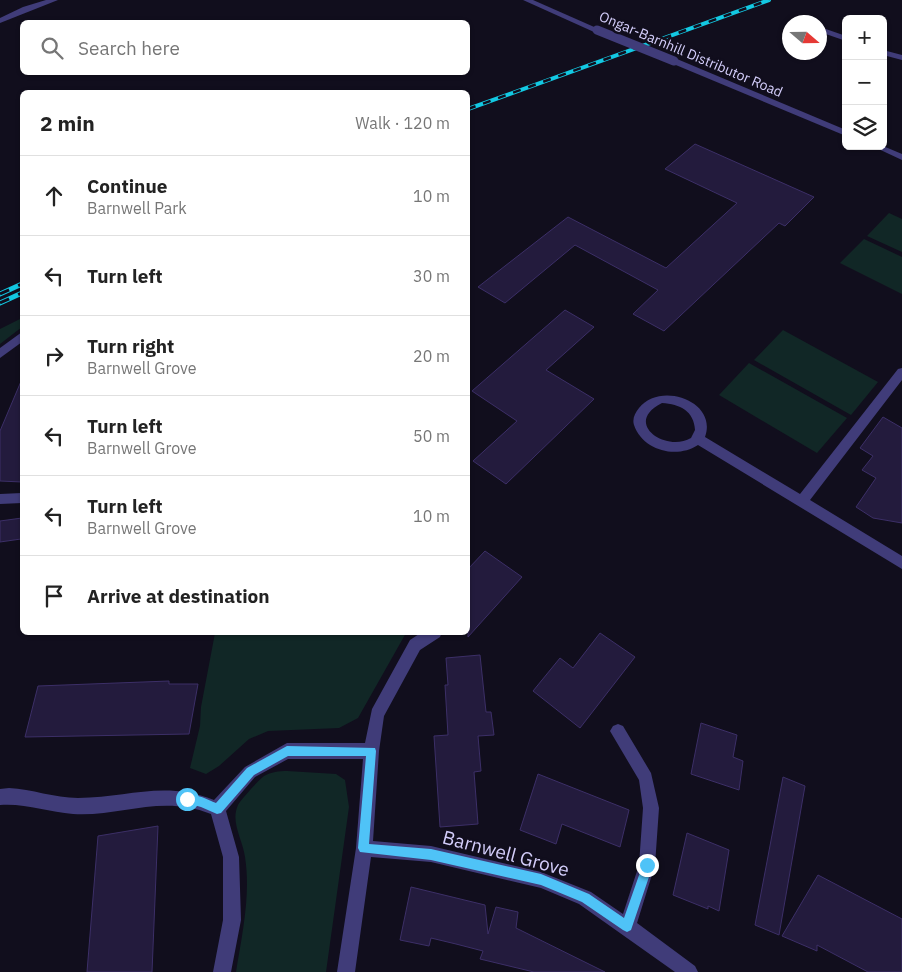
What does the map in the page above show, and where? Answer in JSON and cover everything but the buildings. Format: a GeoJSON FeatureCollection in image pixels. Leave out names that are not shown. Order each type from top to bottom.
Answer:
{"type":"FeatureCollection","features":[{"type":"Feature","properties":{"kind":"street"},"geometry":{"type":"LineString","coordinates":[[0,21],[26,9],[54,0]]}},
{"type":"Feature","properties":{"kind":"street","name":"Ongar-Barnhill Distributor Road"},"geometry":{"type":"LineString","coordinates":[[527,0],[842,131]]}},
{"type":"Feature","properties":{"kind":"street"},"geometry":{"type":"LineString","coordinates":[[827,32],[842,37]]}},
{"type":"Feature","properties":{"kind":"street"},"geometry":{"type":"LineString","coordinates":[[887,53],[902,58]]}},
{"type":"Feature","properties":{"kind":"street"},"geometry":{"type":"LineString","coordinates":[[885,150],[902,157]]}},
{"type":"Feature","properties":{"kind":"street"},"geometry":{"type":"LineString","coordinates":[[0,354],[20,338]]}},
{"type":"Feature","properties":{"kind":"street"},"geometry":{"type":"LineString","coordinates":[[802,502],[902,372]]}},
{"type":"Feature","properties":{"kind":"street"},"geometry":{"type":"LineString","coordinates":[[662,399],[674,400],[685,404],[695,411],[701,420],[702,430],[698,438],[689,445],[676,448],[663,446],[651,440],[643,432],[639,424],[639,415],[650,402],[662,399]]}},
{"type":"Feature","properties":{"kind":"street"},"geometry":{"type":"LineString","coordinates":[[698,438],[902,563]]}},
{"type":"Feature","properties":{"kind":"street"},"geometry":{"type":"LineString","coordinates":[[0,499],[20,498]]}},
{"type":"Feature","properties":{"kind":"street"},"geometry":{"type":"LineString","coordinates":[[346,972],[364,848],[377,714],[415,645],[430,635]]}},
{"type":"Feature","properties":{"kind":"street"},"geometry":{"type":"LineString","coordinates":[[618,731],[646,778],[651,808],[647,865],[627,926]]}},
{"type":"Feature","properties":{"kind":"street"},"geometry":{"type":"LineString","coordinates":[[217,809],[250,772],[287,751],[372,751]]}},
{"type":"Feature","properties":{"kind":"street"},"geometry":{"type":"LineString","coordinates":[[0,797],[6,796],[79,806],[97,806],[132,799],[187,799],[202,802],[217,809],[231,856],[232,920],[222,972]]}},
{"type":"Feature","properties":{"kind":"street","name":"Barnwell Grove"},"geometry":{"type":"LineString","coordinates":[[364,848],[431,854],[541,880],[585,898],[627,926],[688,972]]}},
{"type":"Feature","properties":{"kind":"green space"},"geometry":{"type":"Polygon","coordinates":[[[889,213],[902,219],[902,252],[867,236],[889,213]]]}},
{"type":"Feature","properties":{"kind":"green space"},"geometry":{"type":"Polygon","coordinates":[[[864,239],[902,257],[902,294],[840,263],[864,239]]]}},
{"type":"Feature","properties":{"kind":"green space"},"geometry":{"type":"Polygon","coordinates":[[[20,319],[20,329],[0,344],[0,329],[20,319]]]}},
{"type":"Feature","properties":{"kind":"green space"},"geometry":{"type":"Polygon","coordinates":[[[783,330],[878,382],[851,415],[754,360],[783,330]]]}},
{"type":"Feature","properties":{"kind":"green space"},"geometry":{"type":"Polygon","coordinates":[[[749,363],[847,418],[817,453],[719,395],[749,363]]]}},
{"type":"Feature","properties":{"kind":"green space"},"geometry":{"type":"Polygon","coordinates":[[[214,635],[405,635],[358,718],[339,728],[268,731],[249,739],[219,766],[206,774],[190,768],[200,726],[201,707],[214,635]]]}},
{"type":"Feature","properties":{"kind":"green space"},"geometry":{"type":"Polygon","coordinates":[[[275,772],[336,774],[345,780],[349,807],[326,972],[236,972],[245,915],[247,871],[244,851],[236,824],[236,811],[238,805],[254,785],[264,776],[275,772]]]}},
{"type":"Feature","properties":{"kind":"railway"},"geometry":{"type":"LineString","coordinates":[[470,108],[769,0]]}},
{"type":"Feature","properties":{"kind":"railway"},"geometry":{"type":"LineString","coordinates":[[0,294],[20,285]]}},
{"type":"Feature","properties":{"kind":"railway"},"geometry":{"type":"LineString","coordinates":[[0,303],[20,294]]}},
{"type":"Feature","properties":{"kind":"route"},"geometry":{"type":"LineString","coordinates":[[187,799],[202,802],[217,809],[250,772],[287,751],[372,751],[364,848],[431,854],[495,867],[541,880],[585,898],[627,926],[647,865]]}}]}
